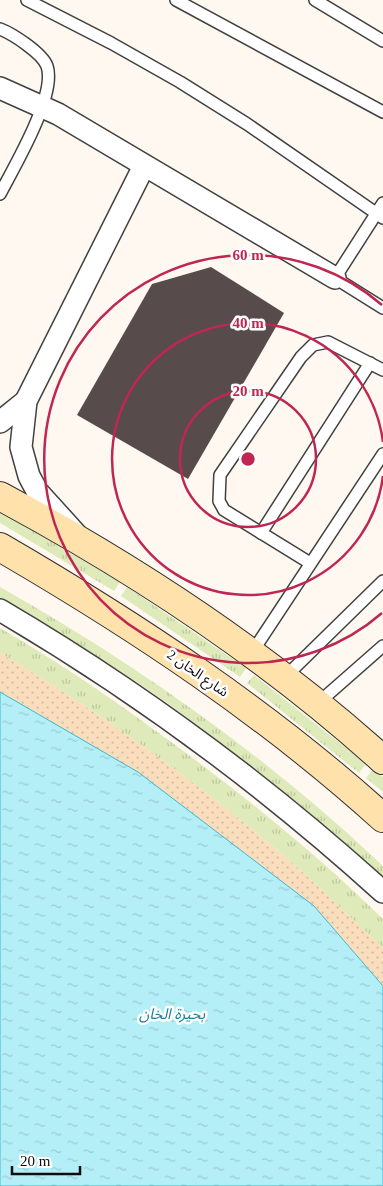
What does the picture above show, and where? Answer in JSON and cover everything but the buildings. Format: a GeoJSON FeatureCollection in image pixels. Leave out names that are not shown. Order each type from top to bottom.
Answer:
{"type":"FeatureCollection","features":[{"type":"Feature","properties":{"kind":"main road"},"geometry":{"type":"LineString","coordinates":[[0,496],[81,542],[167,596],[284,678],[382,757]]}},
{"type":"Feature","properties":{"kind":"main road","name":"شارع الخان 2"},"geometry":{"type":"LineString","coordinates":[[0,547],[84,596],[200,672],[286,738],[383,818]]}},
{"type":"Feature","properties":{"kind":"street"},"geometry":{"type":"LineString","coordinates":[[0,88],[58,114],[335,278]]}},
{"type":"Feature","properties":{"kind":"street"},"geometry":{"type":"LineString","coordinates":[[81,542],[68,523],[38,491],[29,476],[21,447],[26,400],[144,166]]}},
{"type":"Feature","properties":{"kind":"street"},"geometry":{"type":"LineString","coordinates":[[0,422],[26,400]]}},
{"type":"Feature","properties":{"kind":"street"},"geometry":{"type":"LineString","coordinates":[[0,610],[105,675],[204,742],[270,794],[383,892]]}},
{"type":"Feature","properties":{"kind":"lane"},"geometry":{"type":"LineString","coordinates":[[27,0],[111,43],[180,82],[304,162],[379,217]]}},
{"type":"Feature","properties":{"kind":"lane"},"geometry":{"type":"LineString","coordinates":[[176,0],[383,112]]}},
{"type":"Feature","properties":{"kind":"lane"},"geometry":{"type":"LineString","coordinates":[[315,0],[383,41]]}},
{"type":"Feature","properties":{"kind":"lane"},"geometry":{"type":"LineString","coordinates":[[0,29],[19,37],[47,65],[50,83],[43,107],[0,194]]}},
{"type":"Feature","properties":{"kind":"lane"},"geometry":{"type":"LineString","coordinates":[[383,203],[379,217],[335,278],[383,308]]}},
{"type":"Feature","properties":{"kind":"lane"},"geometry":{"type":"LineString","coordinates":[[368,298],[383,298]]}},
{"type":"Feature","properties":{"kind":"lane"},"geometry":{"type":"LineString","coordinates":[[310,564],[224,510],[219,501],[220,475],[301,356],[313,345],[328,342],[383,370]]}},
{"type":"Feature","properties":{"kind":"lane"},"geometry":{"type":"LineString","coordinates":[[261,533],[370,363]]}},
{"type":"Feature","properties":{"kind":"lane"},"geometry":{"type":"LineString","coordinates":[[251,654],[383,454]]}},
{"type":"Feature","properties":{"kind":"lane"},"geometry":{"type":"LineString","coordinates":[[284,678],[383,582]]}},
{"type":"Feature","properties":{"kind":"lane"},"geometry":{"type":"LineString","coordinates":[[316,704],[383,646]]}},
{"type":"Feature","properties":{"kind":"green space"},"geometry":{"type":"Polygon","coordinates":[[[0,511],[120,582],[114,591],[0,523],[0,511]]]}},
{"type":"Feature","properties":{"kind":"green space"},"geometry":{"type":"Polygon","coordinates":[[[0,587],[102,648],[200,715],[248,751],[339,826],[383,866],[383,881],[279,790],[198,726],[108,663],[0,599],[0,587]]]}},
{"type":"Feature","properties":{"kind":"green space"},"geometry":{"type":"Polygon","coordinates":[[[127,587],[246,668],[240,677],[121,596],[127,587]]]}},
{"type":"Feature","properties":{"kind":"green space"},"geometry":{"type":"Polygon","coordinates":[[[0,628],[76,675],[150,726],[270,818],[339,877],[383,919],[383,948],[289,860],[185,777],[76,700],[0,653],[0,628]]]}},
{"type":"Feature","properties":{"kind":"green space"},"geometry":{"type":"Polygon","coordinates":[[[254,675],[366,764],[359,773],[247,683],[254,675]]]}},
{"type":"Feature","properties":{"kind":"green space"},"geometry":{"type":"Polygon","coordinates":[[[373,769],[383,777],[383,792],[366,778],[373,769]]]}},
{"type":"Feature","properties":{"kind":"sand"},"geometry":{"type":"Polygon","coordinates":[[[0,653],[76,700],[149,750],[289,860],[383,948],[383,986],[314,906],[138,772],[0,692],[0,653]]]}},
{"type":"Feature","properties":{"kind":"water","name":"بحيرة الخان"},"geometry":{"type":"Polygon","coordinates":[[[0,692],[138,772],[314,906],[383,986],[383,1186],[0,1186],[0,692]]]}}]}
